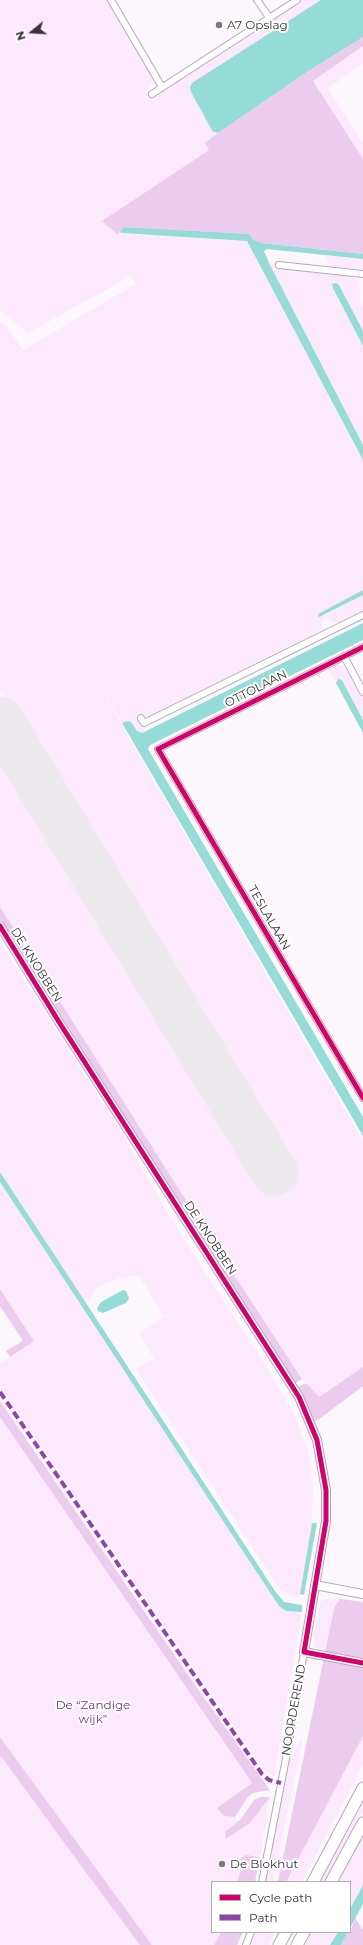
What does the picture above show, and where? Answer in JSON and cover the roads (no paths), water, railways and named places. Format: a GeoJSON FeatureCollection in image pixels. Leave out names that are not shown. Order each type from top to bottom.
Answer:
{"type":"FeatureCollection","features":[{"type":"Feature","properties":{"kind":"highway"},"geometry":{"type":"LineString","coordinates":[[313,1881],[363,1788]]}},
{"type":"Feature","properties":{"kind":"highway"},"geometry":{"type":"LineString","coordinates":[[332,1881],[363,1823]]}},
{"type":"Feature","properties":{"kind":"highway"},"geometry":{"type":"LineString","coordinates":[[279,1945],[285,1933]]}},
{"type":"Feature","properties":{"kind":"highway"},"geometry":{"type":"LineString","coordinates":[[297,1945],[303,1933]]}},
{"type":"Feature","properties":{"kind":"street"},"geometry":{"type":"LineString","coordinates":[[111,0],[162,87]]}},
{"type":"Feature","properties":{"kind":"street"},"geometry":{"type":"LineString","coordinates":[[258,0],[269,17]]}},
{"type":"Feature","properties":{"kind":"street"},"geometry":{"type":"LineString","coordinates":[[152,94],[297,0]]}},
{"type":"Feature","properties":{"kind":"street"},"geometry":{"type":"LineString","coordinates":[[279,265],[363,274]]}},
{"type":"Feature","properties":{"kind":"street","name":"OTTOLAAN"},"geometry":{"type":"LineString","coordinates":[[142,718],[144,723],[363,615]]}},
{"type":"Feature","properties":{"kind":"street"},"geometry":{"type":"LineString","coordinates":[[327,624],[331,631]]}},
{"type":"Feature","properties":{"kind":"street","name":"OTTOLAAN"},"geometry":{"type":"LineString","coordinates":[[158,749],[363,647]]}},
{"type":"Feature","properties":{"kind":"street"},"geometry":{"type":"LineString","coordinates":[[344,656],[363,692]]}},
{"type":"Feature","properties":{"kind":"street","name":"TESLALAAN"},"geometry":{"type":"LineString","coordinates":[[158,749],[363,1098]]}},
{"type":"Feature","properties":{"kind":"street","name":"DE KNOBBEN"},"geometry":{"type":"LineString","coordinates":[[0,926],[63,1029],[281,1367],[302,1403],[317,1440],[326,1490],[326,1521],[315,1586]]}},
{"type":"Feature","properties":{"kind":"street"},"geometry":{"type":"LineString","coordinates":[[315,1586],[363,1594]]}},
{"type":"Feature","properties":{"kind":"street","name":"NOORDEREND"},"geometry":{"type":"LineString","coordinates":[[262,1881],[288,1748],[315,1586]]}},
{"type":"Feature","properties":{"kind":"street"},"geometry":{"type":"LineString","coordinates":[[304,1652],[363,1663]]}},
{"type":"Feature","properties":{"kind":"street"},"geometry":{"type":"LineString","coordinates":[[246,1945],[251,1933]]}},
{"type":"Feature","properties":{"kind":"water"},"geometry":{"type":"Polygon","coordinates":[[[321,0],[363,0],[363,37],[307,72],[218,133],[213,132],[191,92],[190,87],[192,83],[321,0]]]}},
{"type":"Feature","properties":{"kind":"water"},"geometry":{"type":"Polygon","coordinates":[[[124,227],[250,234],[253,240],[262,243],[363,254],[363,259],[267,249],[264,251],[363,445],[363,460],[247,241],[121,233],[120,231],[124,227]]]}},
{"type":"Feature","properties":{"kind":"water"},"geometry":{"type":"Polygon","coordinates":[[[336,283],[339,285],[363,331],[363,346],[333,288],[332,284],[336,283]]]}},
{"type":"Feature","properties":{"kind":"water"},"geometry":{"type":"Polygon","coordinates":[[[363,590],[363,595],[319,617],[318,614],[363,590]]]}},
{"type":"Feature","properties":{"kind":"water"},"geometry":{"type":"Polygon","coordinates":[[[363,623],[363,640],[150,745],[148,749],[363,1117],[363,1136],[122,723],[128,721],[131,722],[137,731],[142,733],[363,623]]]}},
{"type":"Feature","properties":{"kind":"water"},"geometry":{"type":"Polygon","coordinates":[[[338,679],[342,680],[363,720],[363,733],[336,683],[338,679]]]}},
{"type":"Feature","properties":{"kind":"water"},"geometry":{"type":"Polygon","coordinates":[[[0,1172],[275,1591],[284,1602],[302,1605],[302,1612],[286,1611],[279,1606],[0,1182],[0,1172]]]}},
{"type":"Feature","properties":{"kind":"water"},"geometry":{"type":"Polygon","coordinates":[[[123,1290],[126,1291],[129,1298],[126,1303],[103,1313],[98,1311],[97,1308],[101,1302],[123,1290]]]}},
{"type":"Feature","properties":{"kind":"water"},"geometry":{"type":"Polygon","coordinates":[[[312,1523],[317,1523],[304,1595],[300,1594],[312,1523]]]}},
{"type":"Feature","properties":{"kind":"water"},"geometry":{"type":"Polygon","coordinates":[[[363,1885],[363,1904],[351,1926],[351,1907],[363,1885]]]}},
{"type":"Feature","properties":{"kind":"water"},"geometry":{"type":"Polygon","coordinates":[[[337,1933],[347,1933],[341,1945],[330,1945],[337,1933]]]}},
{"type":"Feature","properties":{"kind":"place","name":"A7 Opslag"},"geometry":{"type":"Point","coordinates":[219,25]}},
{"type":"Feature","properties":{"kind":"place","name":"De Blokhut"},"geometry":{"type":"Point","coordinates":[222,1864]}},
{"type":"Feature","properties":{"kind":"park label","name":"De “Zandige wijk”"},"geometry":{"type":"Point","coordinates":[93,1712]}}]}
